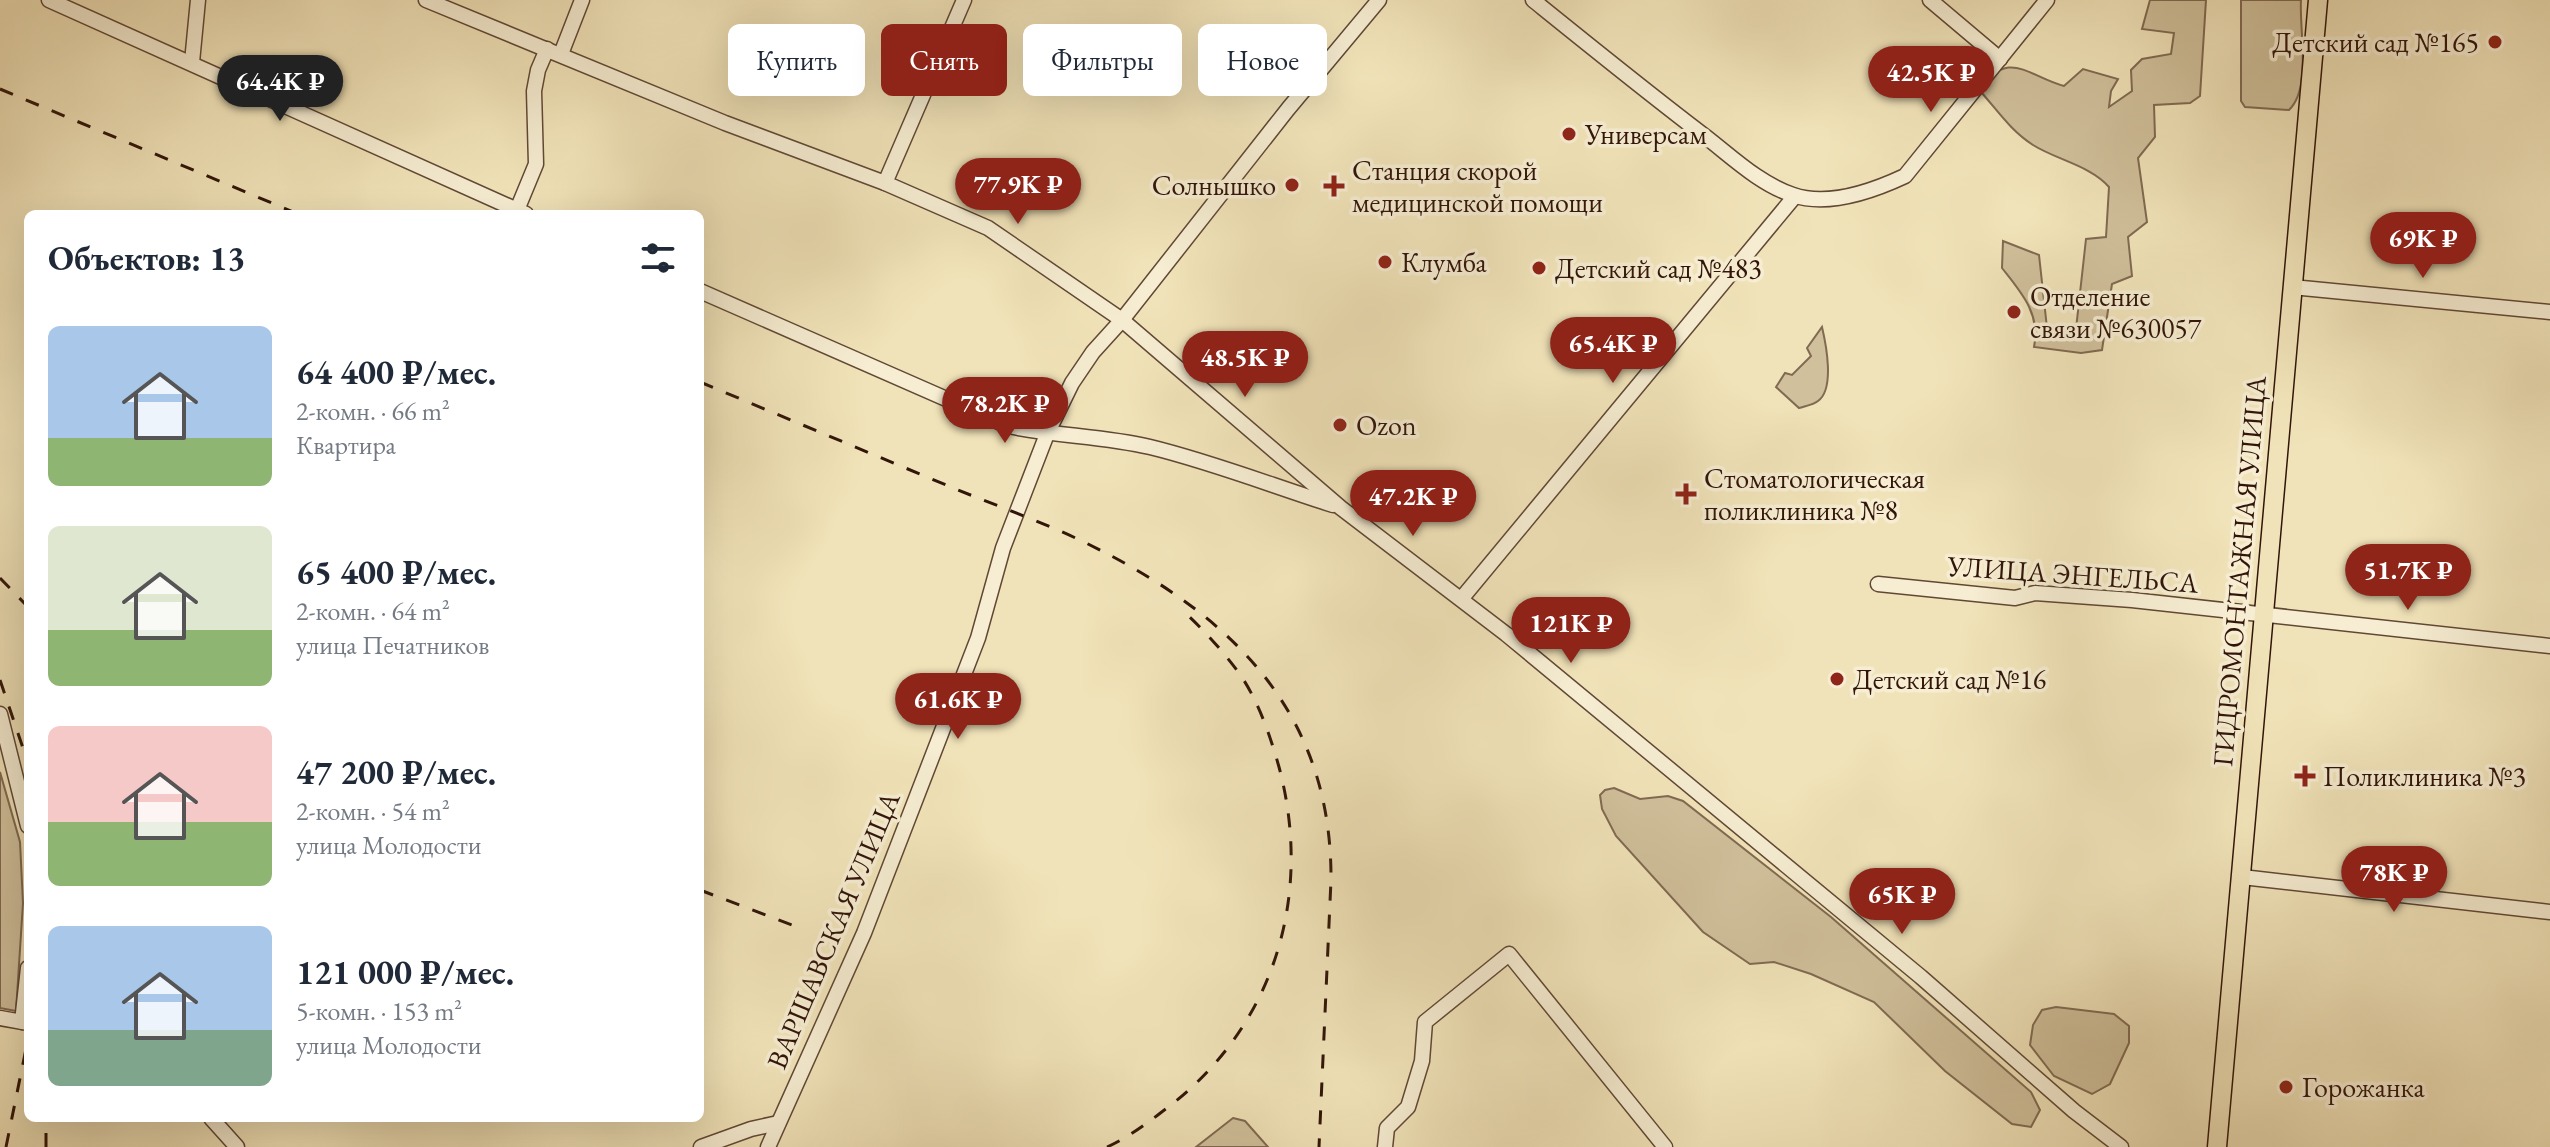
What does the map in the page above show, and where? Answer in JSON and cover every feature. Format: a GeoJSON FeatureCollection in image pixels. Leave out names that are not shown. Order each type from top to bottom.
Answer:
{"type":"FeatureCollection","features":[{"type":"Feature","properties":{"kind":"main road","name":"ГИДРОМОНТАЖНАЯ УЛИЦА"},"geometry":{"type":"LineString","coordinates":[[2217,1147],[2318,0]]}},
{"type":"Feature","properties":{"kind":"street"},"geometry":{"type":"LineString","coordinates":[[49,0],[517,210]]}},
{"type":"Feature","properties":{"kind":"street"},"geometry":{"type":"LineString","coordinates":[[192,62],[198,0]]}},
{"type":"Feature","properties":{"kind":"street"},"geometry":{"type":"LineString","coordinates":[[426,0],[725,123],[885,183],[988,228],[1122,320],[1341,508],[1462,598],[1909,967],[2074,1111],[2121,1147]]}},
{"type":"Feature","properties":{"kind":"street"},"geometry":{"type":"LineString","coordinates":[[522,210],[536,164],[534,91],[582,0]]}},
{"type":"Feature","properties":{"kind":"street"},"geometry":{"type":"LineString","coordinates":[[885,183],[964,0]]}},
{"type":"Feature","properties":{"kind":"street","name":"ВАРШАВСКАЯ УЛИЦА"},"geometry":{"type":"LineString","coordinates":[[768,1147],[864,933],[978,638],[1003,548],[1047,434],[1072,383],[1093,352],[1379,0]]}},
{"type":"Feature","properties":{"kind":"street"},"geometry":{"type":"LineString","coordinates":[[1533,0],[1766,183],[1795,196],[1824,198],[1877,189],[1905,176],[2047,0]]}},
{"type":"Feature","properties":{"kind":"street"},"geometry":{"type":"LineString","coordinates":[[1930,0],[2000,59]]}},
{"type":"Feature","properties":{"kind":"street"},"geometry":{"type":"LineString","coordinates":[[1462,598],[1795,196]]}},
{"type":"Feature","properties":{"kind":"street"},"geometry":{"type":"LineString","coordinates":[[2292,287],[2550,312]]}},
{"type":"Feature","properties":{"kind":"street"},"geometry":{"type":"LineString","coordinates":[[704,293],[1008,426],[1153,448],[1341,508]]}},
{"type":"Feature","properties":{"kind":"street","name":"УЛИЦА ЭНГЕЛЬСА"},"geometry":{"type":"LineString","coordinates":[[1878,584],[2015,598],[2035,593],[2063,594],[2550,646]]}},
{"type":"Feature","properties":{"kind":"street"},"geometry":{"type":"LineString","coordinates":[[0,714],[24,810]]}},
{"type":"Feature","properties":{"kind":"street"},"geometry":{"type":"LineString","coordinates":[[2242,877],[2550,912]]}},
{"type":"Feature","properties":{"kind":"street"},"geometry":{"type":"LineString","coordinates":[[1385,1147],[1387,1128],[1408,1107],[1422,1061],[1425,1022],[1509,954],[1665,1147]]}},
{"type":"Feature","properties":{"kind":"street"},"geometry":{"type":"LineString","coordinates":[[0,1018],[24,1022]]}},
{"type":"Feature","properties":{"kind":"street"},"geometry":{"type":"LineString","coordinates":[[215,1122],[237,1147]]}},
{"type":"Feature","properties":{"kind":"street"},"geometry":{"type":"LineString","coordinates":[[701,1147],[778,1123]]}},
{"type":"Feature","properties":{"kind":"shaded area"},"geometry":{"type":"Polygon","coordinates":[[[2150,0],[2206,0],[2200,96],[2190,103],[2154,105],[2155,137],[2138,158],[2147,222],[2128,237],[2132,276],[2112,284],[2102,350],[2081,353],[2034,347],[2035,324],[2028,304],[2002,268],[2003,241],[2039,255],[2047,328],[2076,329],[2086,239],[2106,237],[2109,187],[2083,168],[2025,139],[1981,92],[2000,70],[2019,68],[2064,86],[2083,69],[2118,79],[2111,91],[2109,107],[2132,91],[2131,70],[2142,59],[2171,54],[2174,33],[2142,29],[2150,0]]]}},
{"type":"Feature","properties":{"kind":"shaded area"},"geometry":{"type":"Polygon","coordinates":[[[2241,0],[2301,0],[2302,73],[2296,100],[2289,110],[2245,107],[2241,101],[2241,0]]]}},
{"type":"Feature","properties":{"kind":"shaded area"},"geometry":{"type":"Polygon","coordinates":[[[1822,327],[1828,366],[1826,387],[1818,401],[1799,408],[1776,387],[1785,373],[1792,375],[1811,356],[1807,348],[1822,327]]]}},
{"type":"Feature","properties":{"kind":"shaded area"},"geometry":{"type":"Polygon","coordinates":[[[0,772],[20,842],[23,903],[16,1011],[0,1008],[0,772]]]}},
{"type":"Feature","properties":{"kind":"shaded area"},"geometry":{"type":"Polygon","coordinates":[[[1614,788],[1640,799],[1668,796],[1683,801],[1831,917],[2031,1092],[2040,1110],[2031,1127],[2012,1124],[1945,1071],[1874,1002],[1811,974],[1774,962],[1750,964],[1703,932],[1616,836],[1602,809],[1600,795],[1614,788]]]}},
{"type":"Feature","properties":{"kind":"shaded area"},"geometry":{"type":"Polygon","coordinates":[[[2056,1007],[2114,1014],[2129,1026],[2129,1043],[2110,1084],[2092,1094],[2054,1076],[2030,1045],[2033,1025],[2042,1010],[2056,1007]]]}},
{"type":"Feature","properties":{"kind":"shaded area"},"geometry":{"type":"Polygon","coordinates":[[[1233,1118],[1245,1121],[1268,1147],[1196,1147],[1233,1118]]]}},
{"type":"Feature","properties":{"kind":"railway"},"geometry":{"type":"LineString","coordinates":[[0,89],[288,210]]}},
{"type":"Feature","properties":{"kind":"railway"},"geometry":{"type":"LineString","coordinates":[[704,384],[1086,543],[1185,601],[1227,636],[1262,674],[1292,717],[1313,765],[1327,820],[1331,880],[1319,1147]]}},
{"type":"Feature","properties":{"kind":"railway"},"geometry":{"type":"LineString","coordinates":[[0,578],[24,603]]}},
{"type":"Feature","properties":{"kind":"railway"},"geometry":{"type":"LineString","coordinates":[[1107,1147],[1163,1111],[1201,1078],[1232,1042],[1257,1001],[1275,958],[1287,912],[1291,865],[1289,816],[1279,767],[1267,730],[1239,673],[1182,610]]}},
{"type":"Feature","properties":{"kind":"railway"},"geometry":{"type":"LineString","coordinates":[[0,680],[24,751]]}},
{"type":"Feature","properties":{"kind":"railway"},"geometry":{"type":"LineString","coordinates":[[704,892],[792,925]]}},
{"type":"Feature","properties":{"kind":"railway"},"geometry":{"type":"LineString","coordinates":[[6,1147],[24,1059]]}},
{"type":"Feature","properties":{"kind":"railway"},"geometry":{"type":"LineString","coordinates":[[46,1122],[46,1147]]}},
{"type":"Feature","properties":{"kind":"place","name":"Детский сад №165"},"geometry":{"type":"Point","coordinates":[2495,42]}},
{"type":"Feature","properties":{"kind":"place","name":"Универсам"},"geometry":{"type":"Point","coordinates":[1569,134]}},
{"type":"Feature","properties":{"kind":"place","name":"Солнышко"},"geometry":{"type":"Point","coordinates":[1292,185]}},
{"type":"Feature","properties":{"kind":"place","name":"Станция скорой медицинской помощи"},"geometry":{"type":"Point","coordinates":[1334,186]}},
{"type":"Feature","properties":{"kind":"place","name":"Клумба"},"geometry":{"type":"Point","coordinates":[1385,262]}},
{"type":"Feature","properties":{"kind":"place","name":"Детский сад №483"},"geometry":{"type":"Point","coordinates":[1539,268]}},
{"type":"Feature","properties":{"kind":"place","name":"Отделение связи №630057"},"geometry":{"type":"Point","coordinates":[2014,312]}},
{"type":"Feature","properties":{"kind":"place","name":"Ozon"},"geometry":{"type":"Point","coordinates":[1340,425]}},
{"type":"Feature","properties":{"kind":"place","name":"Стоматологическая поликлиника №8"},"geometry":{"type":"Point","coordinates":[1686,494]}},
{"type":"Feature","properties":{"kind":"place","name":"Детский сад №16"},"geometry":{"type":"Point","coordinates":[1837,679]}},
{"type":"Feature","properties":{"kind":"place","name":"Поликлиника №3"},"geometry":{"type":"Point","coordinates":[2305,776]}},
{"type":"Feature","properties":{"kind":"place","name":"Горожанка"},"geometry":{"type":"Point","coordinates":[2286,1087]}}]}
